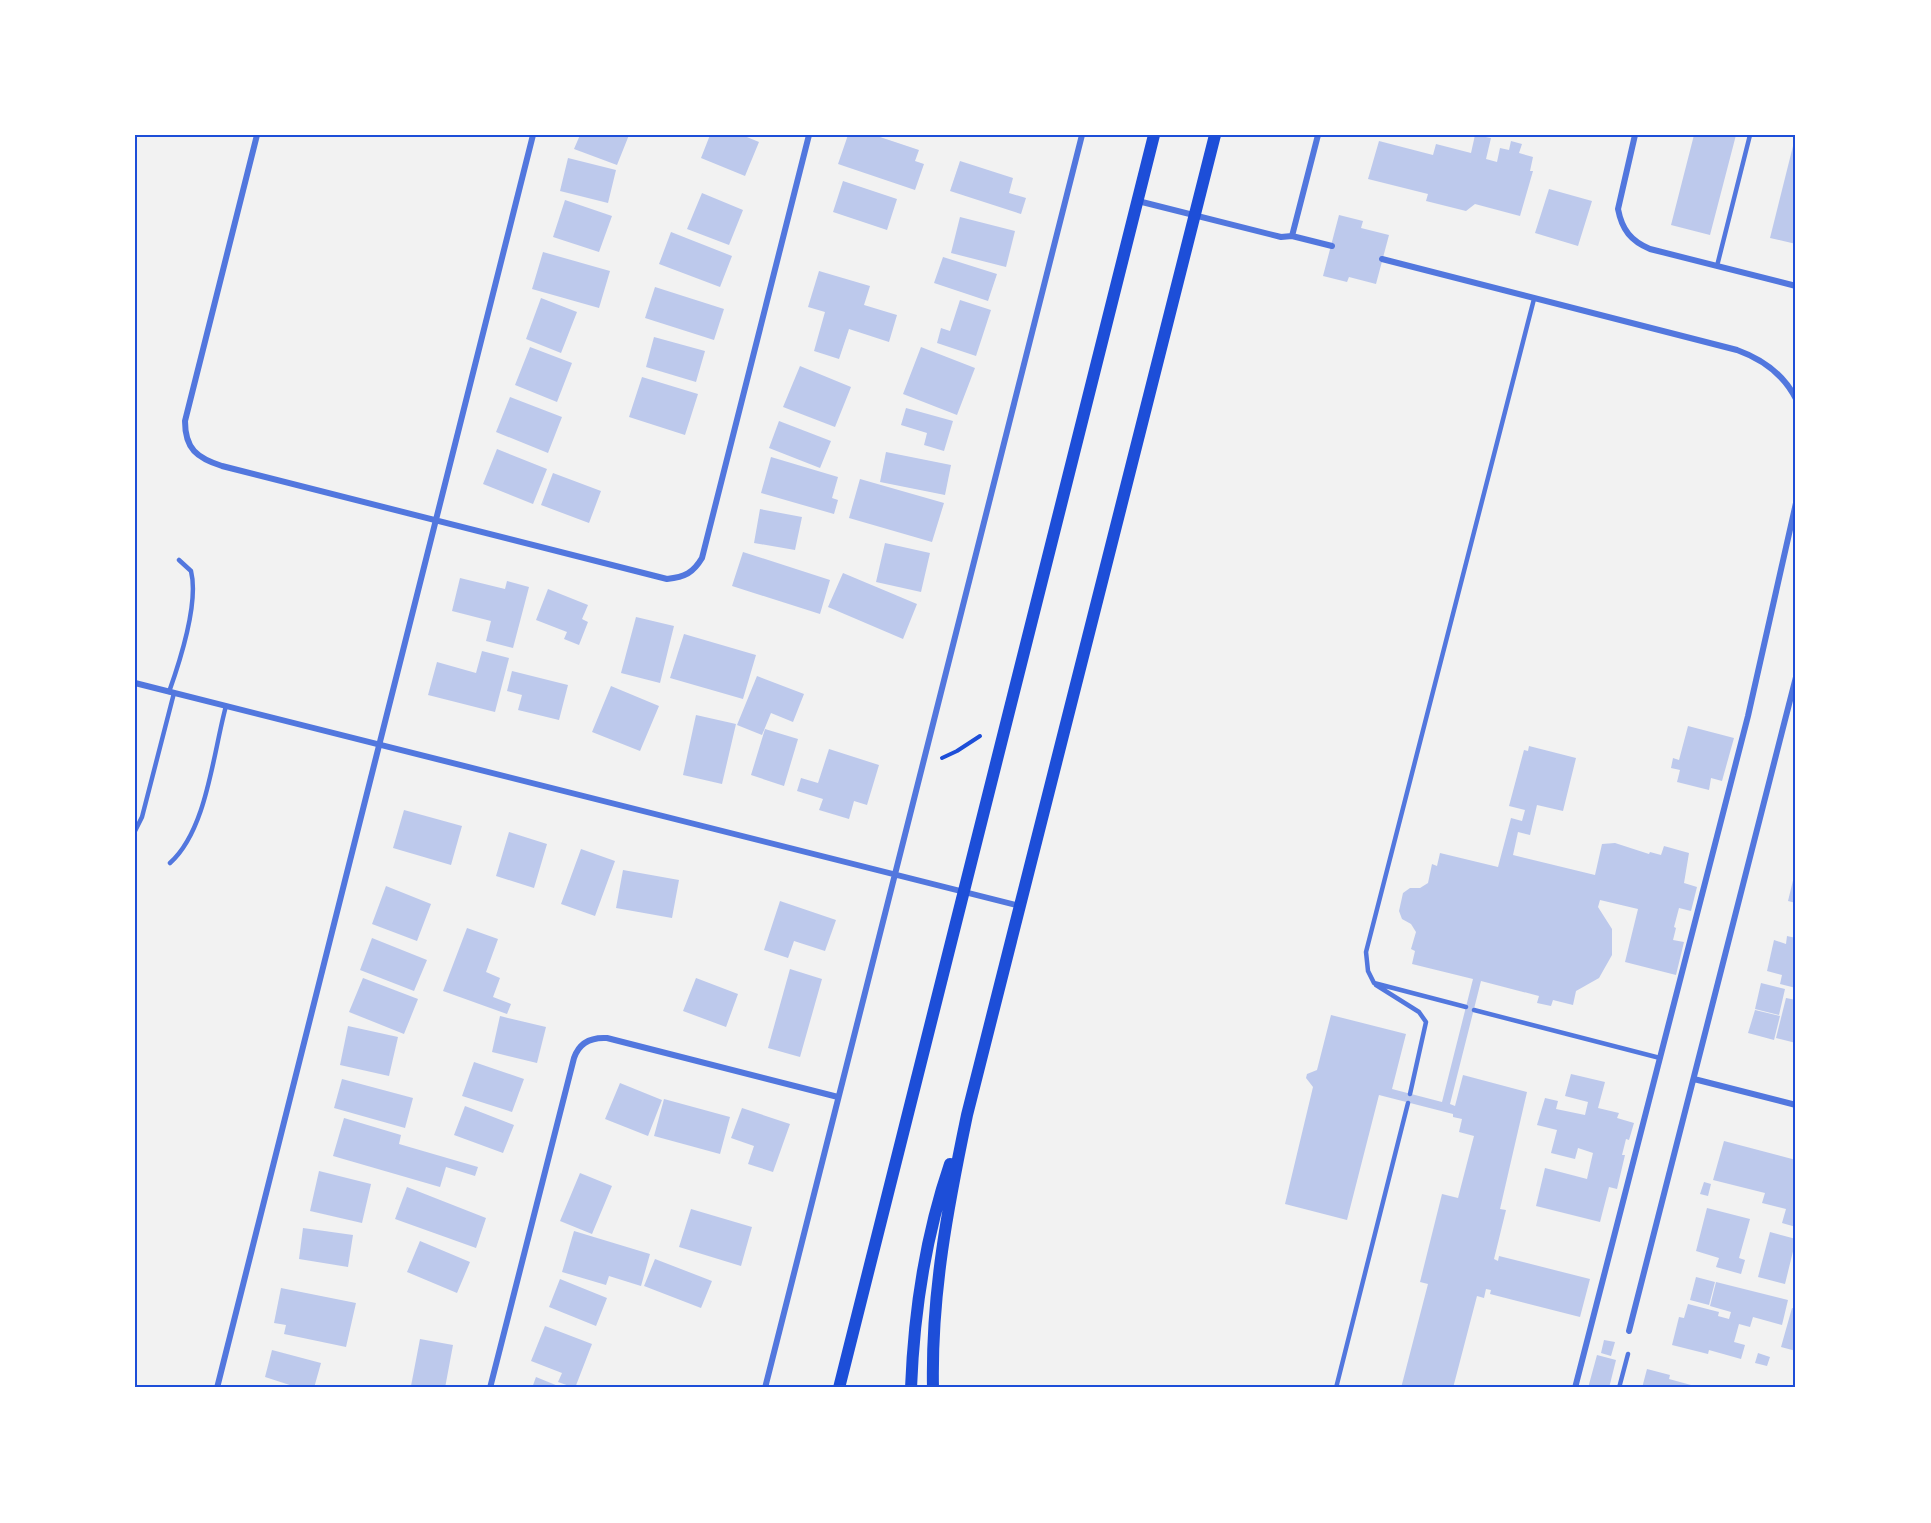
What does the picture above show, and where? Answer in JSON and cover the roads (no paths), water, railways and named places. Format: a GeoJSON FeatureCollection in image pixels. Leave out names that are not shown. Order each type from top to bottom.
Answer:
{"type":"FeatureCollection","features":[{"type":"Feature","properties":{"kind":"main road"},"geometry":{"type":"LineString","coordinates":[[839,1388],[1154,135]]}},
{"type":"Feature","properties":{"kind":"main road"},"geometry":{"type":"LineString","coordinates":[[933,1388],[933,1321],[937,1272],[946,1211],[967,1114],[1215,135]]}},
{"type":"Feature","properties":{"kind":"main road"},"geometry":{"type":"LineString","coordinates":[[911,1388],[918,1296],[932,1220],[967,1114]]}},
{"type":"Feature","properties":{"kind":"street"},"geometry":{"type":"LineString","coordinates":[[258,135],[185,421],[185,438],[193,450],[215,464],[667,579],[682,577],[694,571],[702,558],[809,135]]}},
{"type":"Feature","properties":{"kind":"street"},"geometry":{"type":"LineString","coordinates":[[217,1388],[533,135]]}},
{"type":"Feature","properties":{"kind":"street"},"geometry":{"type":"LineString","coordinates":[[765,1388],[1082,135]]}},
{"type":"Feature","properties":{"kind":"street"},"geometry":{"type":"LineString","coordinates":[[1292,236],[1318,135]]}},
{"type":"Feature","properties":{"kind":"street"},"geometry":{"type":"LineString","coordinates":[[1635,135],[1618,209],[1626,232],[1632,240],[1650,249],[1796,286]]}},
{"type":"Feature","properties":{"kind":"street"},"geometry":{"type":"LineString","coordinates":[[1138,201],[1281,237],[1292,236],[1332,246]]}},
{"type":"Feature","properties":{"kind":"street"},"geometry":{"type":"LineString","coordinates":[[1382,260],[1751,355],[1775,371],[1796,399]]}},
{"type":"Feature","properties":{"kind":"street"},"geometry":{"type":"LineString","coordinates":[[1575,1388],[1748,716],[1796,503]]}},
{"type":"Feature","properties":{"kind":"street"},"geometry":{"type":"LineString","coordinates":[[1629,1331],[1796,677]]}},
{"type":"Feature","properties":{"kind":"street"},"geometry":{"type":"LineString","coordinates":[[135,683],[1020,906]]}},
{"type":"Feature","properties":{"kind":"street"},"geometry":{"type":"LineString","coordinates":[[490,1388],[574,1058],[581,1046],[593,1038],[607,1038],[838,1097]]}},
{"type":"Feature","properties":{"kind":"street"},"geometry":{"type":"LineString","coordinates":[[1694,1079],[1796,1105]]}},
{"type":"Feature","properties":{"kind":"lane"},"geometry":{"type":"LineString","coordinates":[[1717,266],[1750,135]]}},
{"type":"Feature","properties":{"kind":"lane"},"geometry":{"type":"LineString","coordinates":[[1410,1094],[1426,1022],[1419,1012],[1382,991],[1374,983],[1368,970],[1366,952],[1534,299]]}},
{"type":"Feature","properties":{"kind":"lane"},"geometry":{"type":"LineString","coordinates":[[135,831],[142,817],[182,654],[193,585],[191,571],[179,560]]}},
{"type":"Feature","properties":{"kind":"lane"},"geometry":{"type":"LineString","coordinates":[[170,863],[188,842],[198,818],[226,706]]}},
{"type":"Feature","properties":{"kind":"lane"},"geometry":{"type":"LineString","coordinates":[[1374,983],[1466,1007]]}},
{"type":"Feature","properties":{"kind":"lane"},"geometry":{"type":"LineString","coordinates":[[1474,1010],[1661,1058]]}},
{"type":"Feature","properties":{"kind":"lane"},"geometry":{"type":"LineString","coordinates":[[1336,1388],[1408,1103]]}},
{"type":"Feature","properties":{"kind":"lane"},"geometry":{"type":"LineString","coordinates":[[1619,1388],[1628,1354]]}}]}
